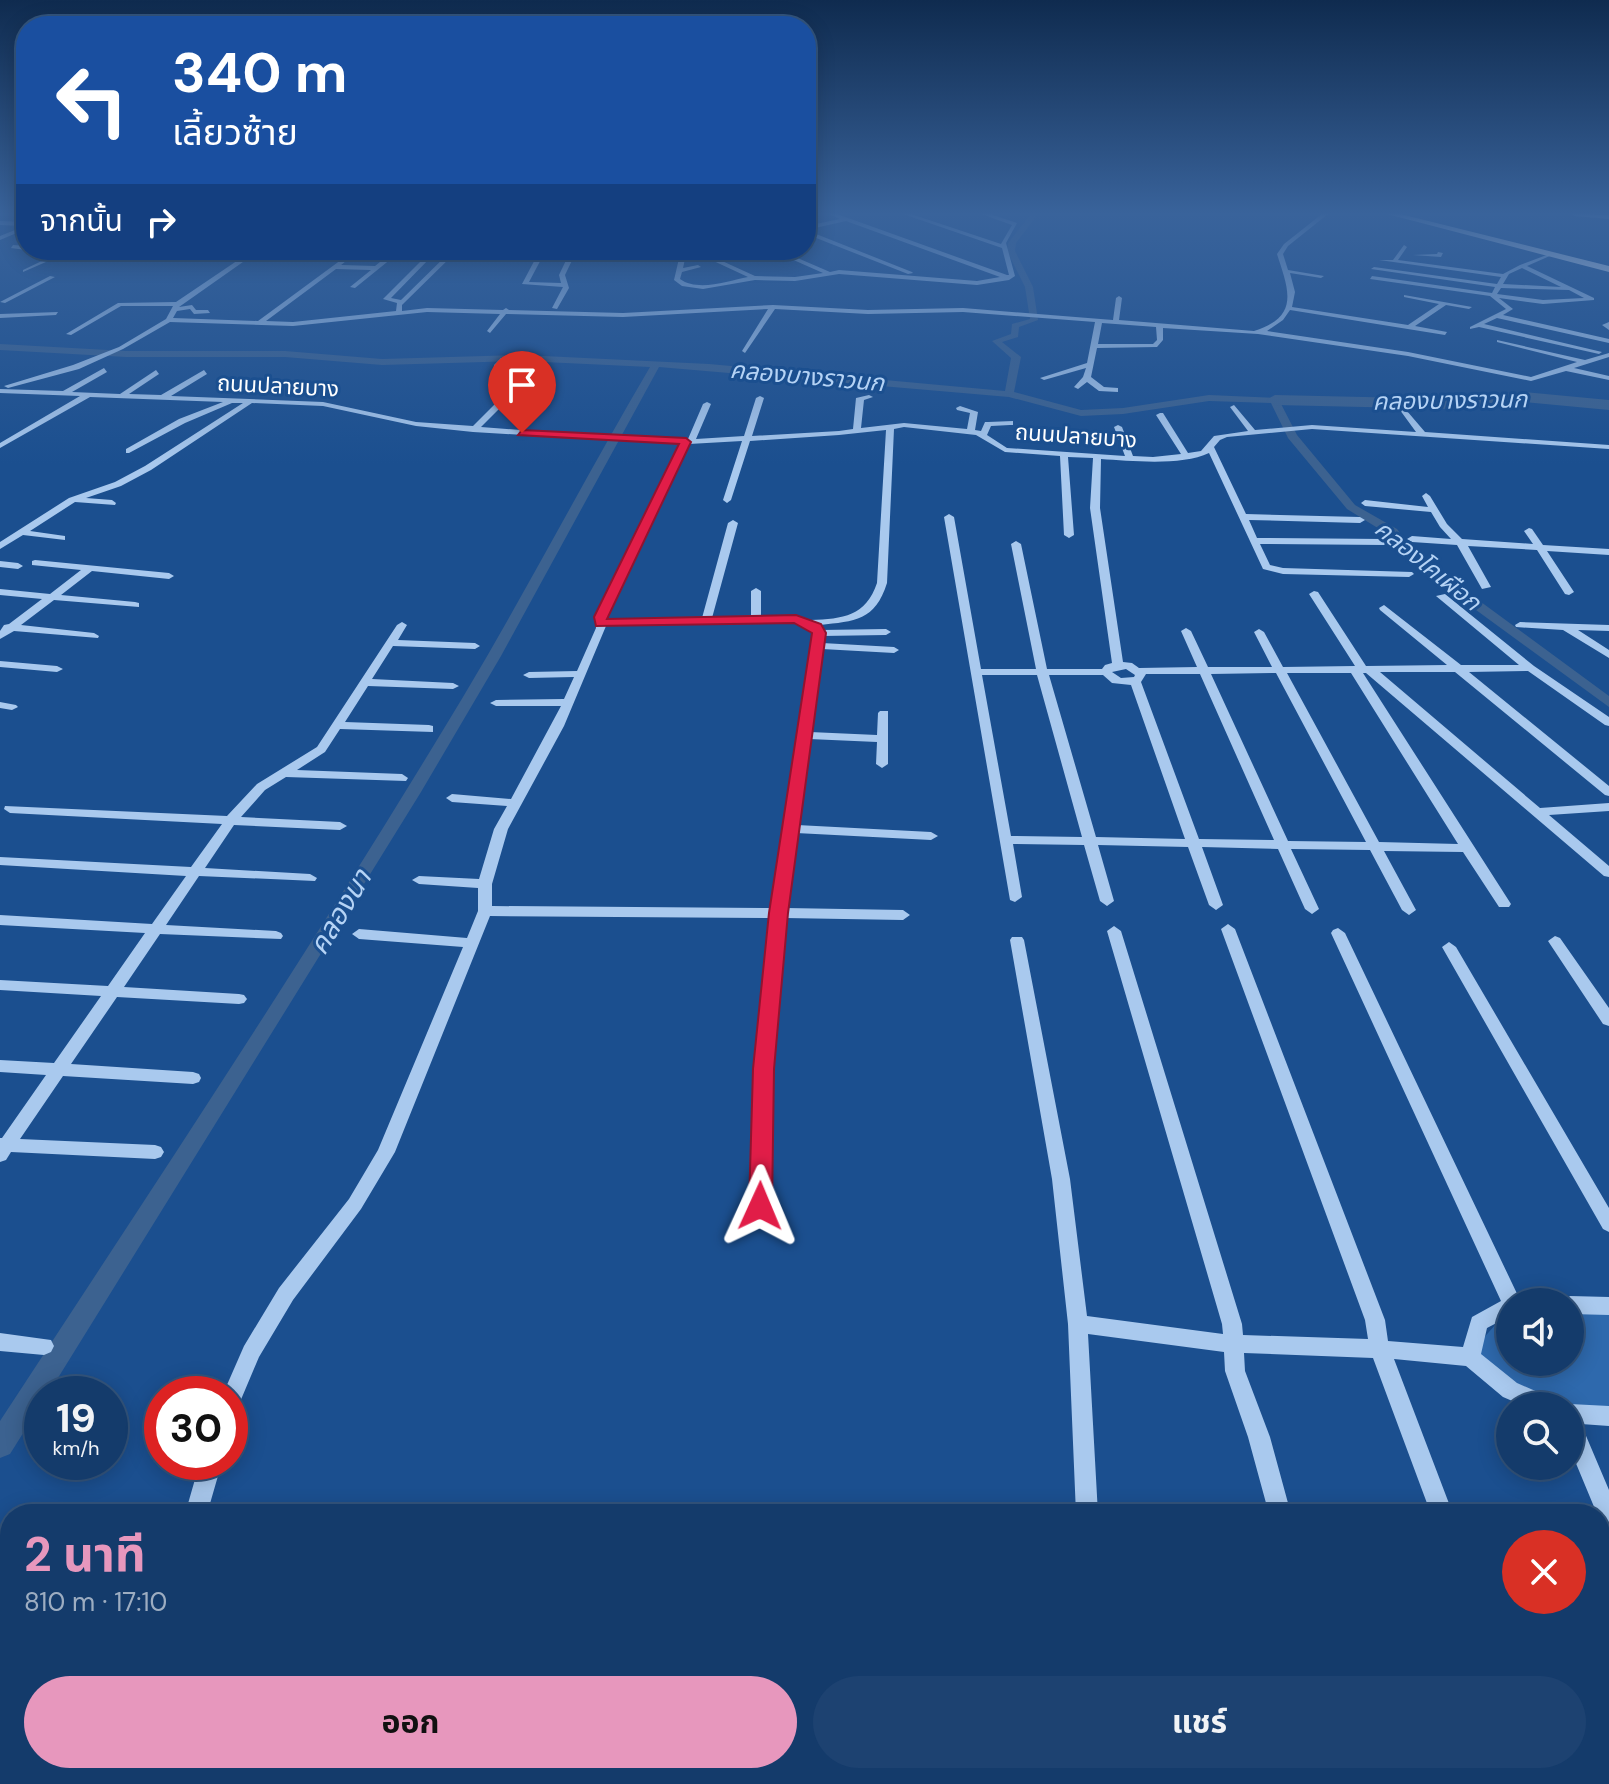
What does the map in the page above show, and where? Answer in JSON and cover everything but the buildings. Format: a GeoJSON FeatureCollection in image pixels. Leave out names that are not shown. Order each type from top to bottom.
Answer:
{"type":"FeatureCollection","features":[{"type":"Feature","properties":{"kind":"street"},"geometry":{"type":"LineString","coordinates":[[1,308],[19,297]]}},
{"type":"Feature","properties":{"kind":"street"},"geometry":{"type":"LineString","coordinates":[[188,297],[175,306],[169,320],[329,323],[399,312],[506,310],[623,315],[773,307],[1046,316],[1257,332],[1417,355],[1531,379],[1609,355]]}},
{"type":"Feature","properties":{"kind":"street"},"geometry":{"type":"LineString","coordinates":[[258,324],[294,297]]}},
{"type":"Feature","properties":{"kind":"street"},"geometry":{"type":"LineString","coordinates":[[388,297],[386,299],[403,302]]}},
{"type":"Feature","properties":{"kind":"street"},"geometry":{"type":"LineString","coordinates":[[399,312],[408,297]]}},
{"type":"Feature","properties":{"kind":"street"},"geometry":{"type":"LineString","coordinates":[[555,308],[560,297]]}},
{"type":"Feature","properties":{"kind":"street"},"geometry":{"type":"LineString","coordinates":[[1257,332],[1273,326],[1288,308],[1292,297]]}},
{"type":"Feature","properties":{"kind":"street"},"geometry":{"type":"LineString","coordinates":[[1413,297],[1469,307]]}},
{"type":"Feature","properties":{"kind":"street"},"geometry":{"type":"LineString","coordinates":[[1495,297],[1510,309],[1531,313]]}},
{"type":"Feature","properties":{"kind":"street"},"geometry":{"type":"LineString","coordinates":[[1503,297],[1543,302],[1592,299],[1588,297]]}},
{"type":"Feature","properties":{"kind":"street"},"geometry":{"type":"LineString","coordinates":[[1116,322],[1119,298]]}},
{"type":"Feature","properties":{"kind":"street"},"geometry":{"type":"LineString","coordinates":[[1411,326],[1444,303]]}},
{"type":"Feature","properties":{"kind":"street"},"geometry":{"type":"LineString","coordinates":[[69,334],[120,304],[192,307],[194,312],[208,312]]}},
{"type":"Feature","properties":{"kind":"street"},"geometry":{"type":"LineString","coordinates":[[745,351],[773,307]]}},
{"type":"Feature","properties":{"kind":"street"},"geometry":{"type":"LineString","coordinates":[[1,308],[56,313]]}},
{"type":"Feature","properties":{"kind":"street"},"geometry":{"type":"LineString","coordinates":[[1288,308],[1445,333]]}},
{"type":"Feature","properties":{"kind":"street"},"geometry":{"type":"LineString","coordinates":[[1510,309],[1475,326],[1599,352]]}},
{"type":"Feature","properties":{"kind":"street"},"geometry":{"type":"LineString","coordinates":[[490,331],[506,310]]}},
{"type":"Feature","properties":{"kind":"street"},"geometry":{"type":"LineString","coordinates":[[1496,316],[1584,332],[1609,341]]}},
{"type":"Feature","properties":{"kind":"street"},"geometry":{"type":"LineString","coordinates":[[94,318],[113,319]]}},
{"type":"Feature","properties":{"kind":"street"},"geometry":{"type":"LineString","coordinates":[[1536,324],[1548,319]]}},
{"type":"Feature","properties":{"kind":"street","name":"ถนนปลายบาง"},"geometry":{"type":"LineString","coordinates":[[0,390],[76,367],[121,348],[169,320]]}},
{"type":"Feature","properties":{"kind":"street"},"geometry":{"type":"LineString","coordinates":[[1078,387],[1087,378],[1099,321]]}},
{"type":"Feature","properties":{"kind":"street"},"geometry":{"type":"LineString","coordinates":[[1092,346],[1155,346],[1160,340],[1159,325]]}},
{"type":"Feature","properties":{"kind":"street"},"geometry":{"type":"LineString","coordinates":[[1499,341],[1609,368]]}},
{"type":"Feature","properties":{"kind":"street"},"geometry":{"type":"LineString","coordinates":[[473,430],[534,371],[497,367],[504,360]]}},
{"type":"Feature","properties":{"kind":"street"},"geometry":{"type":"LineString","coordinates":[[47,364],[76,367]]}},
{"type":"Feature","properties":{"kind":"street"},"geometry":{"type":"LineString","coordinates":[[1044,378],[1090,364]]}},
{"type":"Feature","properties":{"kind":"street"},"geometry":{"type":"LineString","coordinates":[[1567,369],[1609,378]]}},
{"type":"Feature","properties":{"kind":"street"},"geometry":{"type":"LineString","coordinates":[[66,393],[104,370]]}},
{"type":"Feature","properties":{"kind":"street"},"geometry":{"type":"LineString","coordinates":[[123,395],[156,372]]}},
{"type":"Feature","properties":{"kind":"street"},"geometry":{"type":"LineString","coordinates":[[162,398],[204,372]]}},
{"type":"Feature","properties":{"kind":"street"},"geometry":{"type":"LineString","coordinates":[[1087,378],[1100,388],[1115,390]]}},
{"type":"Feature","properties":{"kind":"street","name":"ถนนปลายบาง"},"geometry":{"type":"LineString","coordinates":[[0,390],[323,404],[416,424],[624,440],[749,438],[890,426],[971,431],[1005,450],[1130,459],[1187,457],[1204,453],[1221,437],[1303,427],[1609,447]]}},
{"type":"Feature","properties":{"kind":"street"},"geometry":{"type":"LineString","coordinates":[[0,446],[88,395]]}},
{"type":"Feature","properties":{"kind":"street"},"geometry":{"type":"LineString","coordinates":[[857,430],[860,398],[869,397]]}},
{"type":"Feature","properties":{"kind":"street"},"geometry":{"type":"LineString","coordinates":[[727,500],[760,398]]}},
{"type":"Feature","properties":{"kind":"street"},"geometry":{"type":"LineString","coordinates":[[129,451],[182,421],[232,401]]}},
{"type":"Feature","properties":{"kind":"street"},"geometry":{"type":"LineString","coordinates":[[0,546],[72,500],[118,484],[148,468],[252,401]]}},
{"type":"Feature","properties":{"kind":"street"},"geometry":{"type":"LineString","coordinates":[[241,1376],[251,1352],[286,1294],[355,1204],[386,1152],[485,911],[485,884],[501,829],[558,726],[601,623],[600,617],[707,404]]}},
{"type":"Feature","properties":{"kind":"street"},"geometry":{"type":"LineString","coordinates":[[1401,406],[1423,435]]}},
{"type":"Feature","properties":{"kind":"street"},"geometry":{"type":"LineString","coordinates":[[1234,407],[1252,431]]}},
{"type":"Feature","properties":{"kind":"street"},"geometry":{"type":"LineString","coordinates":[[960,408],[974,412],[971,431]]}},
{"type":"Feature","properties":{"kind":"street"},"geometry":{"type":"LineString","coordinates":[[1160,415],[1187,457]]}},
{"type":"Feature","properties":{"kind":"street"},"geometry":{"type":"LineString","coordinates":[[983,435],[988,424],[1010,423]]}},
{"type":"Feature","properties":{"kind":"street"},"geometry":{"type":"LineString","coordinates":[[815,634],[865,613],[878,602],[882,583],[890,426]]}},
{"type":"Feature","properties":{"kind":"street"},"geometry":{"type":"LineString","coordinates":[[1118,427],[1130,459]]}},
{"type":"Feature","properties":{"kind":"street"},"geometry":{"type":"LineString","coordinates":[[1210,447],[1265,566],[1270,569],[1409,574]]}},
{"type":"Feature","properties":{"kind":"street"},"geometry":{"type":"LineString","coordinates":[[1064,454],[1069,535]]}},
{"type":"Feature","properties":{"kind":"street"},"geometry":{"type":"LineString","coordinates":[[1097,456],[1095,508],[1118,664]]}},
{"type":"Feature","properties":{"kind":"street"},"geometry":{"type":"LineString","coordinates":[[1426,496],[1460,542],[1486,587]]}},
{"type":"Feature","properties":{"kind":"street"},"geometry":{"type":"LineString","coordinates":[[72,500],[112,503]]}},
{"type":"Feature","properties":{"kind":"street"},"geometry":{"type":"LineString","coordinates":[[1365,503],[1434,510]]}},
{"type":"Feature","properties":{"kind":"street"},"geometry":{"type":"LineString","coordinates":[[949,517],[1015,897]]}},
{"type":"Feature","properties":{"kind":"street"},"geometry":{"type":"LineString","coordinates":[[1242,517],[1360,520]]}},
{"type":"Feature","properties":{"kind":"street"},"geometry":{"type":"LineString","coordinates":[[706,622],[733,523]]}},
{"type":"Feature","properties":{"kind":"street"},"geometry":{"type":"LineString","coordinates":[[1529,531],[1569,592]]}},
{"type":"Feature","properties":{"kind":"street"},"geometry":{"type":"LineString","coordinates":[[21,532],[62,538]]}},
{"type":"Feature","properties":{"kind":"street"},"geometry":{"type":"LineString","coordinates":[[1412,539],[1609,552]]}},
{"type":"Feature","properties":{"kind":"street"},"geometry":{"type":"LineString","coordinates":[[1253,541],[1384,542]]}},
{"type":"Feature","properties":{"kind":"street"},"geometry":{"type":"LineString","coordinates":[[1016,544],[1042,672],[1107,901]]}},
{"type":"Feature","properties":{"kind":"street"},"geometry":{"type":"LineString","coordinates":[[35,563],[169,576]]}},
{"type":"Feature","properties":{"kind":"street"},"geometry":{"type":"LineString","coordinates":[[0,564],[18,566]]}},
{"type":"Feature","properties":{"kind":"street"},"geometry":{"type":"LineString","coordinates":[[0,636],[5,627],[89,569]]}},
{"type":"Feature","properties":{"kind":"street"},"geometry":{"type":"LineString","coordinates":[[756,591],[756,620]]}},
{"type":"Feature","properties":{"kind":"street"},"geometry":{"type":"LineString","coordinates":[[0,592],[135,605]]}},
{"type":"Feature","properties":{"kind":"street"},"geometry":{"type":"LineString","coordinates":[[1314,594],[1504,904]]}},
{"type":"Feature","properties":{"kind":"street"},"geometry":{"type":"LineString","coordinates":[[1441,596],[1530,668],[1609,722]]}},
{"type":"Feature","properties":{"kind":"street"},"geometry":{"type":"LineString","coordinates":[[1384,608],[1609,792]]}},
{"type":"Feature","properties":{"kind":"street"},"geometry":{"type":"LineString","coordinates":[[601,623],[796,619],[815,634],[894,650]]}},
{"type":"Feature","properties":{"kind":"street"},"geometry":{"type":"LineString","coordinates":[[2,1148],[231,820],[250,796],[321,749],[402,625]]}},
{"type":"Feature","properties":{"kind":"street"},"geometry":{"type":"LineString","coordinates":[[1520,625],[1609,628]]}},
{"type":"Feature","properties":{"kind":"street"},"geometry":{"type":"LineString","coordinates":[[5,627],[94,636]]}},
{"type":"Feature","properties":{"kind":"street"},"geometry":{"type":"LineString","coordinates":[[1565,627],[1609,655]]}},
{"type":"Feature","properties":{"kind":"street"},"geometry":{"type":"LineString","coordinates":[[1186,631],[1312,909]]}},
{"type":"Feature","properties":{"kind":"street"},"geometry":{"type":"LineString","coordinates":[[815,634],[886,632]]}},
{"type":"Feature","properties":{"kind":"street"},"geometry":{"type":"LineString","coordinates":[[1259,632],[1409,910]]}},
{"type":"Feature","properties":{"kind":"street"},"geometry":{"type":"LineString","coordinates":[[760,1206],[763,1069],[778,913],[815,634]]}},
{"type":"Feature","properties":{"kind":"street"},"geometry":{"type":"LineString","coordinates":[[390,643],[475,646]]}},
{"type":"Feature","properties":{"kind":"street"},"geometry":{"type":"LineString","coordinates":[[0,664],[57,669]]}},
{"type":"Feature","properties":{"kind":"street"},"geometry":{"type":"LineString","coordinates":[[977,672],[1106,672],[1118,664]]}},
{"type":"Feature","properties":{"kind":"street"},"geometry":{"type":"LineString","coordinates":[[1118,664],[1138,676],[1192,843],[1216,905]]}},
{"type":"Feature","properties":{"kind":"street"},"geometry":{"type":"LineString","coordinates":[[1106,672],[1115,680],[1203,670],[1530,668]]}},
{"type":"Feature","properties":{"kind":"street"},"geometry":{"type":"LineString","coordinates":[[1363,670],[1609,873]]}},
{"type":"Feature","properties":{"kind":"street"},"geometry":{"type":"LineString","coordinates":[[529,675],[578,674]]}},
{"type":"Feature","properties":{"kind":"street"},"geometry":{"type":"LineString","coordinates":[[364,682],[453,686]]}},
{"type":"Feature","properties":{"kind":"street"},"geometry":{"type":"LineString","coordinates":[[496,703],[568,702]]}},
{"type":"Feature","properties":{"kind":"street"},"geometry":{"type":"LineString","coordinates":[[882,764],[884,713]]}},
{"type":"Feature","properties":{"kind":"street"},"geometry":{"type":"LineString","coordinates":[[336,725],[429,729]]}},
{"type":"Feature","properties":{"kind":"street"},"geometry":{"type":"LineString","coordinates":[[804,735],[883,739]]}},
{"type":"Feature","properties":{"kind":"street"},"geometry":{"type":"LineString","coordinates":[[285,773],[402,778]]}},
{"type":"Feature","properties":{"kind":"street"},"geometry":{"type":"LineString","coordinates":[[452,798],[513,803]]}},
{"type":"Feature","properties":{"kind":"street"},"geometry":{"type":"LineString","coordinates":[[1538,812],[1609,807]]}},
{"type":"Feature","properties":{"kind":"street"},"geometry":{"type":"LineString","coordinates":[[10,809],[340,826]]}},
{"type":"Feature","properties":{"kind":"street"},"geometry":{"type":"LineString","coordinates":[[791,829],[931,836]]}},
{"type":"Feature","properties":{"kind":"street"},"geometry":{"type":"LineString","coordinates":[[1007,840],[1467,848]]}},
{"type":"Feature","properties":{"kind":"street"},"geometry":{"type":"LineString","coordinates":[[0,861],[310,878]]}},
{"type":"Feature","properties":{"kind":"street"},"geometry":{"type":"LineString","coordinates":[[419,880],[485,884]]}},
{"type":"Feature","properties":{"kind":"street"},"geometry":{"type":"LineString","coordinates":[[485,911],[903,915]]}},
{"type":"Feature","properties":{"kind":"street"},"geometry":{"type":"LineString","coordinates":[[0,920],[276,936]]}},
{"type":"Feature","properties":{"kind":"street"},"geometry":{"type":"LineString","coordinates":[[1228,929],[1375,1320],[1380,1349],[1438,1504]]}},
{"type":"Feature","properties":{"kind":"street"},"geometry":{"type":"LineString","coordinates":[[1114,931],[1232,1324],[1235,1371],[1259,1437],[1277,1504]]}},
{"type":"Feature","properties":{"kind":"street"},"geometry":{"type":"LineString","coordinates":[[1338,933],[1504,1288]]}},
{"type":"Feature","properties":{"kind":"street"},"geometry":{"type":"LineString","coordinates":[[359,934],[470,943]]}},
{"type":"Feature","properties":{"kind":"street"},"geometry":{"type":"LineString","coordinates":[[1017,940],[1061,1179],[1078,1324],[1087,1504]]}},
{"type":"Feature","properties":{"kind":"street"},"geometry":{"type":"LineString","coordinates":[[1555,941],[1609,1020]]}},
{"type":"Feature","properties":{"kind":"street"},"geometry":{"type":"LineString","coordinates":[[1449,947],[1609,1224]]}},
{"type":"Feature","properties":{"kind":"street"},"geometry":{"type":"LineString","coordinates":[[0,985],[239,999]]}},
{"type":"Feature","properties":{"kind":"street"},"geometry":{"type":"LineString","coordinates":[[0,1066],[193,1078]]}},
{"type":"Feature","properties":{"kind":"street"},"geometry":{"type":"LineString","coordinates":[[2,1148],[155,1152]]}},
{"type":"Feature","properties":{"kind":"street"},"geometry":{"type":"LineString","coordinates":[[1584,1305],[1609,1306]]}},
{"type":"Feature","properties":{"kind":"street"},"geometry":{"type":"LineString","coordinates":[[1470,1357],[1479,1323],[1496,1313]]}},
{"type":"Feature","properties":{"kind":"street"},"geometry":{"type":"LineString","coordinates":[[1078,1324],[1234,1344],[1380,1349],[1470,1357],[1515,1392]]}},
{"type":"Feature","properties":{"kind":"street"},"geometry":{"type":"LineString","coordinates":[[0,1342],[44,1346]]}},
{"type":"Feature","properties":{"kind":"street"},"geometry":{"type":"LineString","coordinates":[[1584,1415],[1609,1416]]}},
{"type":"Feature","properties":{"kind":"street"},"geometry":{"type":"LineString","coordinates":[[1584,1457],[1604,1504]]}},
{"type":"Feature","properties":{"kind":"street"},"geometry":{"type":"LineString","coordinates":[[199,1504],[206,1480]]}},
{"type":"Feature","properties":{"kind":"shaded area"},"geometry":{"type":"Polygon","coordinates":[[[1584,1306],[1609,1306],[1609,1412],[1584,1409],[1584,1392],[1510,1390],[1498,1376],[1584,1376],[1584,1306]]]}},
{"type":"Feature","properties":{"kind":"shaded area"},"geometry":{"type":"Polygon","coordinates":[[[1496,1324],[1496,1374],[1474,1349],[1496,1324]]]}},
{"type":"Feature","properties":{"kind":"waterway"},"geometry":{"type":"LineString","coordinates":[[1009,394],[1016,357],[996,341],[1015,335],[1015,326],[1034,320],[1031,297]]}},
{"type":"Feature","properties":{"kind":"waterway","name":"คลองบางราวนก"},"geometry":{"type":"LineString","coordinates":[[0,347],[126,354],[285,354],[382,362],[523,358],[709,367],[1009,394]]}},
{"type":"Feature","properties":{"kind":"waterway","name":"คลองนา"},"geometry":{"type":"LineString","coordinates":[[0,1445],[356,886],[494,656],[656,365]]}},
{"type":"Feature","properties":{"kind":"waterway","name":"คลองโคเผือก"},"geometry":{"type":"LineString","coordinates":[[1009,394],[1081,413],[1123,411],[1209,398],[1275,400],[1292,436],[1351,507],[1393,532],[1413,558],[1609,703]]}},
{"type":"Feature","properties":{"kind":"waterway","name":"คลองบางราวนก"},"geometry":{"type":"LineString","coordinates":[[1275,400],[1453,404],[1524,397],[1609,405]]}},
{"type":"Feature","properties":{"kind":"route"},"geometry":{"type":"LineString","coordinates":[[522,433],[686,442],[600,617],[601,623],[626,625],[796,619],[816,627],[819,633],[778,913],[763,1069],[760,1206]]}}]}
